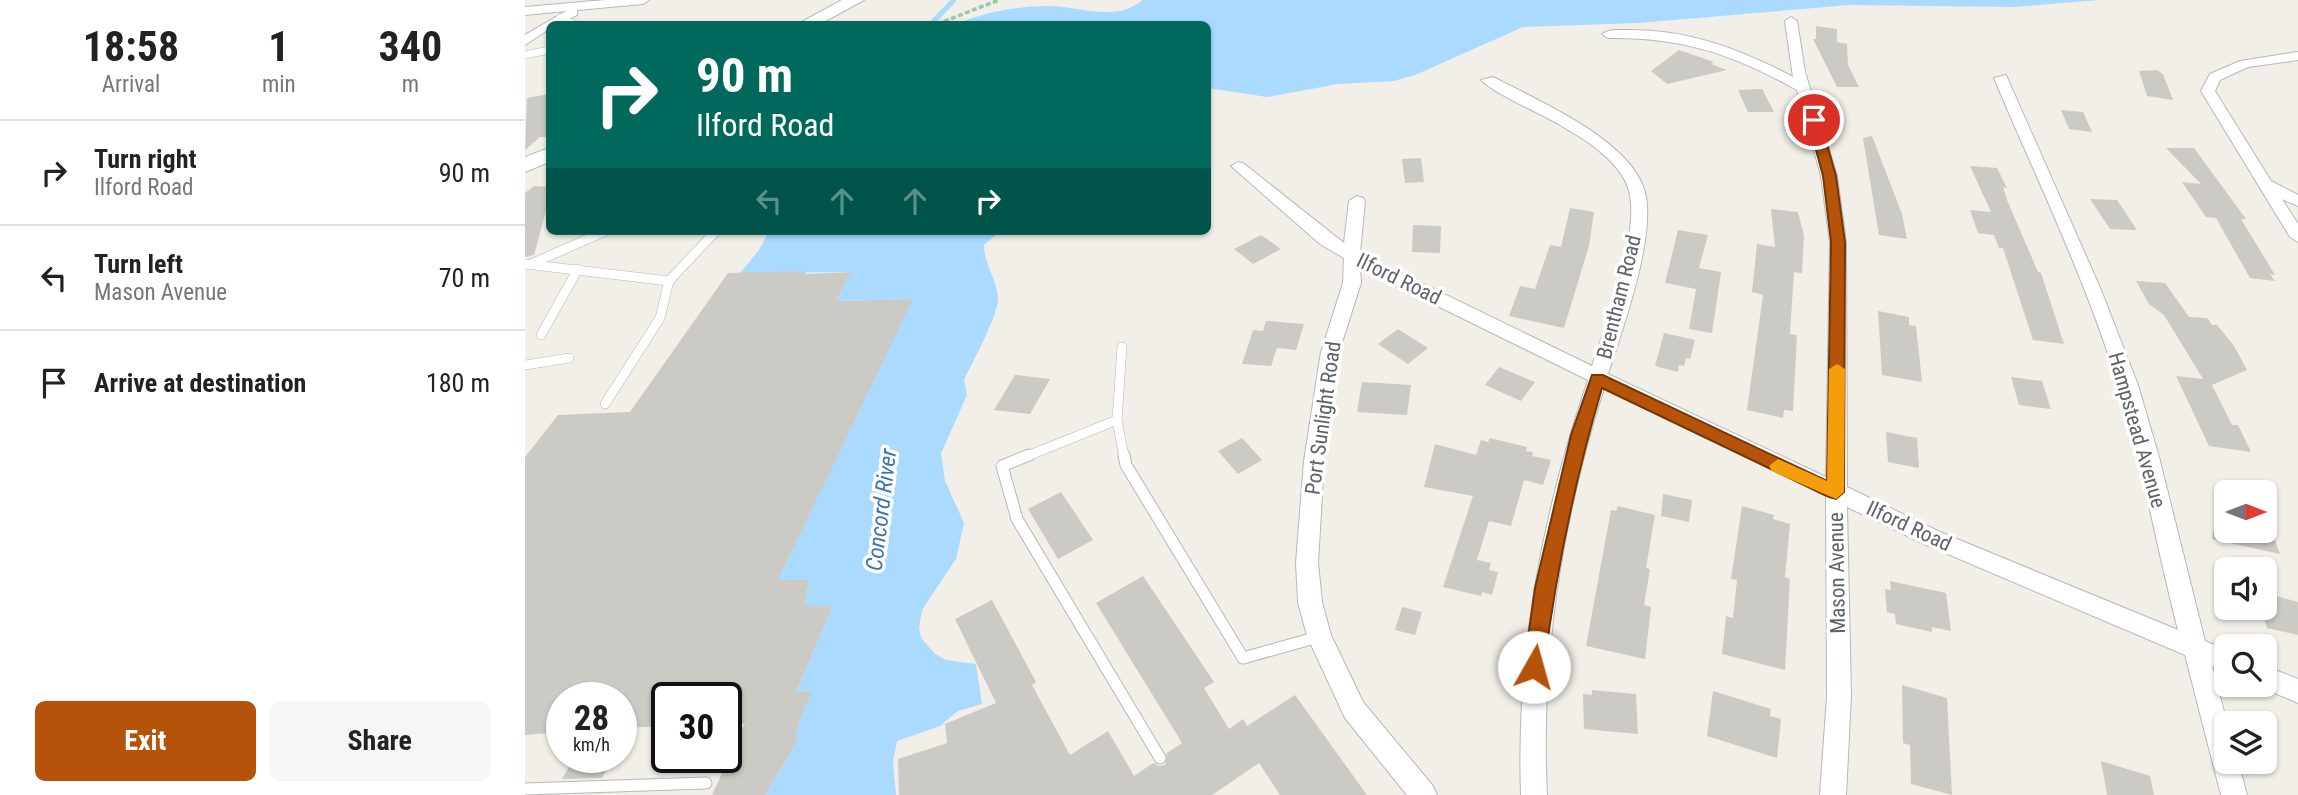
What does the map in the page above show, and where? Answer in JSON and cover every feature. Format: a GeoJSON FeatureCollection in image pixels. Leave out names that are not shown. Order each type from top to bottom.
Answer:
{"type":"FeatureCollection","features":[{"type":"Feature","properties":{"kind":"main road"},"geometry":{"type":"LineString","coordinates":[[813,21],[855,0]]}},
{"type":"Feature","properties":{"kind":"main road"},"geometry":{"type":"LineString","coordinates":[[525,165],[546,155]]}},
{"type":"Feature","properties":{"kind":"street"},"geometry":{"type":"LineString","coordinates":[[525,11],[588,3],[643,0]]}},
{"type":"Feature","properties":{"kind":"street"},"geometry":{"type":"LineString","coordinates":[[555,21],[588,3]]}},
{"type":"Feature","properties":{"kind":"street","name":"Mason Avenue"},"geometry":{"type":"LineString","coordinates":[[1791,21],[1803,88],[1829,176],[1838,242],[1836,492],[1839,696],[1833,795]]}},
{"type":"Feature","properties":{"kind":"street"},"geometry":{"type":"LineString","coordinates":[[525,41],[546,27]]}},
{"type":"Feature","properties":{"kind":"street"},"geometry":{"type":"LineString","coordinates":[[1608,34],[1654,33],[1701,40],[1745,58],[1803,88]]}},
{"type":"Feature","properties":{"kind":"street"},"geometry":{"type":"LineString","coordinates":[[2298,56],[2245,64],[2215,77],[2208,91],[2298,237]]}},
{"type":"Feature","properties":{"kind":"street","name":"Hampstead Avenue"},"geometry":{"type":"LineString","coordinates":[[2001,78],[2092,290],[2128,385],[2234,795]]}},
{"type":"Feature","properties":{"kind":"street","name":"Brentham Road"},"geometry":{"type":"LineString","coordinates":[[1488,80],[1596,143],[1627,172],[1636,188],[1638,211],[1616,321],[1580,435],[1540,615],[1532,691],[1534,795]]}},
{"type":"Feature","properties":{"kind":"street","name":"Ilford Road"},"geometry":{"type":"LineString","coordinates":[[1238,166],[1314,230],[1353,257],[1552,352],[1597,379],[1932,538],[2214,656]]}},
{"type":"Feature","properties":{"kind":"street"},"geometry":{"type":"LineString","coordinates":[[2264,184],[2298,201]]}},
{"type":"Feature","properties":{"kind":"street","name":"Port Sunlight Road"},"geometry":{"type":"LineString","coordinates":[[1357,201],[1352,233],[1351,292],[1330,352],[1313,470],[1307,563],[1310,602],[1319,636],[1354,710],[1424,795]]}},
{"type":"Feature","properties":{"kind":"street"},"geometry":{"type":"LineString","coordinates":[[2277,682],[2298,691]]}},
{"type":"Feature","properties":{"kind":"lane"},"geometry":{"type":"LineString","coordinates":[[560,18],[572,21]]}},
{"type":"Feature","properties":{"kind":"lane"},"geometry":{"type":"LineString","coordinates":[[525,55],[546,51]]}},
{"type":"Feature","properties":{"kind":"lane"},"geometry":{"type":"LineString","coordinates":[[528,264],[597,235]]}},
{"type":"Feature","properties":{"kind":"lane"},"geometry":{"type":"LineString","coordinates":[[605,404],[660,318],[669,281],[712,235]]}},
{"type":"Feature","properties":{"kind":"lane"},"geometry":{"type":"LineString","coordinates":[[528,264],[669,281]]}},
{"type":"Feature","properties":{"kind":"lane"},"geometry":{"type":"LineString","coordinates":[[541,335],[578,269]]}},
{"type":"Feature","properties":{"kind":"lane"},"geometry":{"type":"LineString","coordinates":[[1122,347],[1117,420],[1121,453],[1132,479],[1243,658],[1319,636]]}},
{"type":"Feature","properties":{"kind":"lane"},"geometry":{"type":"LineString","coordinates":[[525,365],[569,358]]}},
{"type":"Feature","properties":{"kind":"lane"},"geometry":{"type":"LineString","coordinates":[[1117,420],[1002,466],[1017,519],[1160,758]]}},
{"type":"Feature","properties":{"kind":"lane"},"geometry":{"type":"LineString","coordinates":[[525,789],[705,783]]}},
{"type":"Feature","properties":{"kind":"path"},"geometry":{"type":"LineString","coordinates":[[945,21],[999,0]]}},
{"type":"Feature","properties":{"kind":"water"},"geometry":{"type":"Polygon","coordinates":[[[1143,0],[2099,0],[2012,7],[1850,5],[1638,23],[1523,27],[1415,75],[1394,81],[1338,84],[1267,97],[1211,88],[1211,21],[965,21],[1025,7],[1048,6],[1109,12],[1132,7],[1143,0]]]}},
{"type":"Feature","properties":{"kind":"water","name":"Concord River"},"geometry":{"type":"Polygon","coordinates":[[[767,235],[996,235],[984,245],[997,291],[997,306],[964,380],[967,395],[941,453],[945,481],[964,523],[956,559],[922,610],[919,628],[921,638],[935,654],[946,660],[976,664],[982,704],[958,711],[940,726],[897,741],[893,761],[896,795],[765,795],[796,743],[797,727],[811,691],[796,692],[833,606],[805,606],[809,580],[778,580],[912,299],[836,301],[850,272],[740,273],[759,250],[767,235]]]}},
{"type":"Feature","properties":{"kind":"building"},"geometry":{"type":"Polygon","coordinates":[[[1816,26],[1837,29],[1837,42],[1847,44],[1848,65],[1859,87],[1837,87],[1813,39],[1816,39],[1816,26]]]}},
{"type":"Feature","properties":{"kind":"building"},"geometry":{"type":"Polygon","coordinates":[[[1679,50],[1714,62],[1711,64],[1727,70],[1667,84],[1651,71],[1679,50]]]}},
{"type":"Feature","properties":{"kind":"building"},"geometry":{"type":"Polygon","coordinates":[[[2157,70],[2163,74],[2173,100],[2147,96],[2139,71],[2157,70]]]}},
{"type":"Feature","properties":{"kind":"building"},"geometry":{"type":"Polygon","coordinates":[[[1762,89],[1774,112],[1748,112],[1738,90],[1762,89]]]}},
{"type":"Feature","properties":{"kind":"building"},"geometry":{"type":"Polygon","coordinates":[[[546,95],[546,137],[540,137],[525,150],[527,98],[546,95]]]}},
{"type":"Feature","properties":{"kind":"building"},"geometry":{"type":"Polygon","coordinates":[[[2061,110],[2083,112],[2092,132],[2069,129],[2061,110]]]}},
{"type":"Feature","properties":{"kind":"building"},"geometry":{"type":"Polygon","coordinates":[[[1872,136],[1902,214],[1907,239],[1879,235],[1863,138],[1872,136]]]}},
{"type":"Feature","properties":{"kind":"building"},"geometry":{"type":"Polygon","coordinates":[[[2166,148],[2194,148],[2246,219],[2241,219],[2275,275],[2270,274],[2275,281],[2250,278],[2216,218],[2206,217],[2182,182],[2201,184],[2166,148]]]}},
{"type":"Feature","properties":{"kind":"building"},"geometry":{"type":"Polygon","coordinates":[[[1421,158],[1424,182],[1405,183],[1402,159],[1421,158]]]}},
{"type":"Feature","properties":{"kind":"building"},"geometry":{"type":"Polygon","coordinates":[[[1970,166],[1997,168],[2007,188],[2003,187],[2007,200],[2038,272],[2041,273],[2064,344],[2033,340],[2003,248],[1999,248],[1994,235],[1978,233],[1970,210],[1991,212],[1970,166]]]}},
{"type":"Feature","properties":{"kind":"building"},"geometry":{"type":"Polygon","coordinates":[[[534,186],[546,187],[546,211],[534,255],[525,257],[525,193],[534,186]]]}},
{"type":"Feature","properties":{"kind":"building"},"geometry":{"type":"Polygon","coordinates":[[[2090,199],[2117,200],[2137,230],[2110,229],[2090,199]]]}},
{"type":"Feature","properties":{"kind":"building"},"geometry":{"type":"Polygon","coordinates":[[[1570,208],[1594,212],[1589,246],[1564,328],[1509,316],[1520,286],[1535,289],[1550,245],[1561,247],[1570,208]]]}},
{"type":"Feature","properties":{"kind":"building"},"geometry":{"type":"Polygon","coordinates":[[[1771,209],[1798,212],[1804,236],[1802,273],[1794,272],[1790,334],[1797,335],[1793,411],[1784,410],[1783,418],[1747,410],[1763,295],[1752,292],[1757,244],[1775,247],[1771,209]]]}},
{"type":"Feature","properties":{"kind":"building"},"geometry":{"type":"Polygon","coordinates":[[[1413,225],[1441,226],[1440,253],[1412,252],[1413,225]]]}},
{"type":"Feature","properties":{"kind":"building"},"geometry":{"type":"Polygon","coordinates":[[[1678,230],[1708,235],[1699,268],[1721,272],[1712,333],[1689,329],[1696,289],[1665,283],[1678,230]]]}},
{"type":"Feature","properties":{"kind":"building"},"geometry":{"type":"Polygon","coordinates":[[[1261,235],[1281,249],[1253,264],[1234,249],[1261,235]]]}},
{"type":"Feature","properties":{"kind":"building"},"geometry":{"type":"Polygon","coordinates":[[[851,272],[836,301],[913,299],[778,580],[809,580],[805,606],[833,606],[796,692],[812,691],[797,727],[796,743],[765,795],[712,795],[722,773],[742,773],[742,730],[745,723],[742,723],[742,682],[651,682],[651,727],[637,727],[637,682],[546,682],[546,733],[525,735],[525,457],[558,415],[630,412],[728,273],[851,272]]]}},
{"type":"Feature","properties":{"kind":"building"},"geometry":{"type":"Polygon","coordinates":[[[2136,281],[2165,283],[2189,317],[2207,318],[2212,325],[2217,325],[2234,346],[2247,370],[2212,385],[2232,425],[2238,425],[2251,452],[2209,446],[2176,376],[2203,379],[2164,315],[2149,304],[2136,281]]]}},
{"type":"Feature","properties":{"kind":"building"},"geometry":{"type":"Polygon","coordinates":[[[1878,311],[1909,317],[1909,325],[1916,326],[1922,382],[1882,375],[1878,311]]]}},
{"type":"Feature","properties":{"kind":"building"},"geometry":{"type":"Polygon","coordinates":[[[1266,321],[1304,324],[1296,350],[1277,348],[1271,366],[1242,364],[1253,330],[1263,331],[1266,321]]]}},
{"type":"Feature","properties":{"kind":"building"},"geometry":{"type":"Polygon","coordinates":[[[1398,329],[1428,348],[1408,364],[1378,344],[1398,329]]]}},
{"type":"Feature","properties":{"kind":"building"},"geometry":{"type":"Polygon","coordinates":[[[1664,333],[1695,340],[1690,359],[1686,358],[1684,366],[1679,365],[1678,372],[1655,366],[1664,333]]]}},
{"type":"Feature","properties":{"kind":"building"},"geometry":{"type":"Polygon","coordinates":[[[1499,367],[1535,382],[1521,401],[1485,385],[1499,367]]]}},
{"type":"Feature","properties":{"kind":"building"},"geometry":{"type":"Polygon","coordinates":[[[1015,375],[1050,379],[1030,414],[994,410],[1015,375]]]}},
{"type":"Feature","properties":{"kind":"building"},"geometry":{"type":"Polygon","coordinates":[[[2011,377],[2042,381],[2051,409],[2019,405],[2011,377]]]}},
{"type":"Feature","properties":{"kind":"building"},"geometry":{"type":"Polygon","coordinates":[[[1362,382],[1411,385],[1407,415],[1357,412],[1362,382]]]}},
{"type":"Feature","properties":{"kind":"building"},"geometry":{"type":"Polygon","coordinates":[[[1886,432],[1917,438],[1919,468],[1888,462],[1886,432]]]}},
{"type":"Feature","properties":{"kind":"building"},"geometry":{"type":"Polygon","coordinates":[[[1242,438],[1262,460],[1238,474],[1218,451],[1242,438]]]}},
{"type":"Feature","properties":{"kind":"building"},"geometry":{"type":"Polygon","coordinates":[[[1490,438],[1527,447],[1526,451],[1533,452],[1532,456],[1551,460],[1543,485],[1524,480],[1511,526],[1489,521],[1477,560],[1491,563],[1489,570],[1498,572],[1492,595],[1482,592],[1481,596],[1443,587],[1473,496],[1424,487],[1435,444],[1476,455],[1481,440],[1488,442],[1490,438]]]}},
{"type":"Feature","properties":{"kind":"building"},"geometry":{"type":"Polygon","coordinates":[[[1061,492],[1093,540],[1058,559],[1028,509],[1061,492]]]}},
{"type":"Feature","properties":{"kind":"building"},"geometry":{"type":"Polygon","coordinates":[[[1663,494],[1692,500],[1689,522],[1661,516],[1663,494]]]}},
{"type":"Feature","properties":{"kind":"building"},"geometry":{"type":"Polygon","coordinates":[[[1618,506],[1655,515],[1646,568],[1650,569],[1644,605],[1651,607],[1645,659],[1586,646],[1611,510],[1616,511],[1618,506]]]}},
{"type":"Feature","properties":{"kind":"building"},"geometry":{"type":"Polygon","coordinates":[[[1742,506],[1774,515],[1773,519],[1790,524],[1785,577],[1790,579],[1785,670],[1722,654],[1726,616],[1733,618],[1737,580],[1731,579],[1742,506]]]}},
{"type":"Feature","properties":{"kind":"building"},"geometry":{"type":"Polygon","coordinates":[[[2230,543],[2276,543],[2280,554],[2230,543]]]}},
{"type":"Feature","properties":{"kind":"building"},"geometry":{"type":"Polygon","coordinates":[[[1143,576],[1214,682],[1204,688],[1229,729],[1243,719],[1247,726],[1295,695],[1367,795],[1280,795],[1259,763],[1212,795],[899,795],[898,759],[947,743],[945,724],[996,703],[955,619],[992,600],[1036,682],[1032,685],[1070,755],[1108,731],[1134,776],[1153,763],[1165,765],[1167,753],[1182,743],[1096,603],[1143,576]]]}},
{"type":"Feature","properties":{"kind":"building"},"geometry":{"type":"Polygon","coordinates":[[[1890,581],[1946,593],[1951,631],[1932,627],[1932,632],[1896,624],[1895,614],[1887,612],[1885,589],[1891,590],[1890,581]]]}},
{"type":"Feature","properties":{"kind":"building"},"geometry":{"type":"Polygon","coordinates":[[[2277,596],[2298,602],[2298,635],[2267,628],[2265,620],[2277,620],[2277,596]]]}},
{"type":"Feature","properties":{"kind":"building"},"geometry":{"type":"Polygon","coordinates":[[[1402,607],[1422,612],[1415,635],[1395,630],[1402,607]]]}},
{"type":"Feature","properties":{"kind":"building"},"geometry":{"type":"Polygon","coordinates":[[[1902,685],[1947,698],[1952,795],[1911,784],[1910,745],[1903,743],[1902,685]]]}},
{"type":"Feature","properties":{"kind":"building"},"geometry":{"type":"Polygon","coordinates":[[[1592,690],[1636,694],[1638,734],[1584,729],[1583,694],[1592,695],[1592,690]]]}},
{"type":"Feature","properties":{"kind":"building"},"geometry":{"type":"Polygon","coordinates":[[[1713,691],[1771,709],[1770,716],[1781,719],[1777,758],[1707,736],[1713,691]]]}},
{"type":"Feature","properties":{"kind":"building"},"geometry":{"type":"Polygon","coordinates":[[[2101,761],[2150,776],[2154,795],[2107,795],[2101,761]]]}},
{"type":"Feature","properties":{"kind":"building"},"geometry":{"type":"Polygon","coordinates":[[[565,773],[605,773],[602,778],[562,779],[565,773]]]}},
{"type":"Feature","properties":{"kind":"waterway"},"geometry":{"type":"LineString","coordinates":[[934,21],[954,0]]}},
{"type":"Feature","properties":{"kind":"slow traffic"},"geometry":{"type":"LineString","coordinates":[[1778,466],[1836,492],[1837,369]]}},
{"type":"Feature","properties":{"kind":"route"},"geometry":{"type":"LineString","coordinates":[[1534,667],[1545,588],[1580,435],[1597,379],[1836,492],[1838,242],[1829,176],[1814,120]]}}]}
